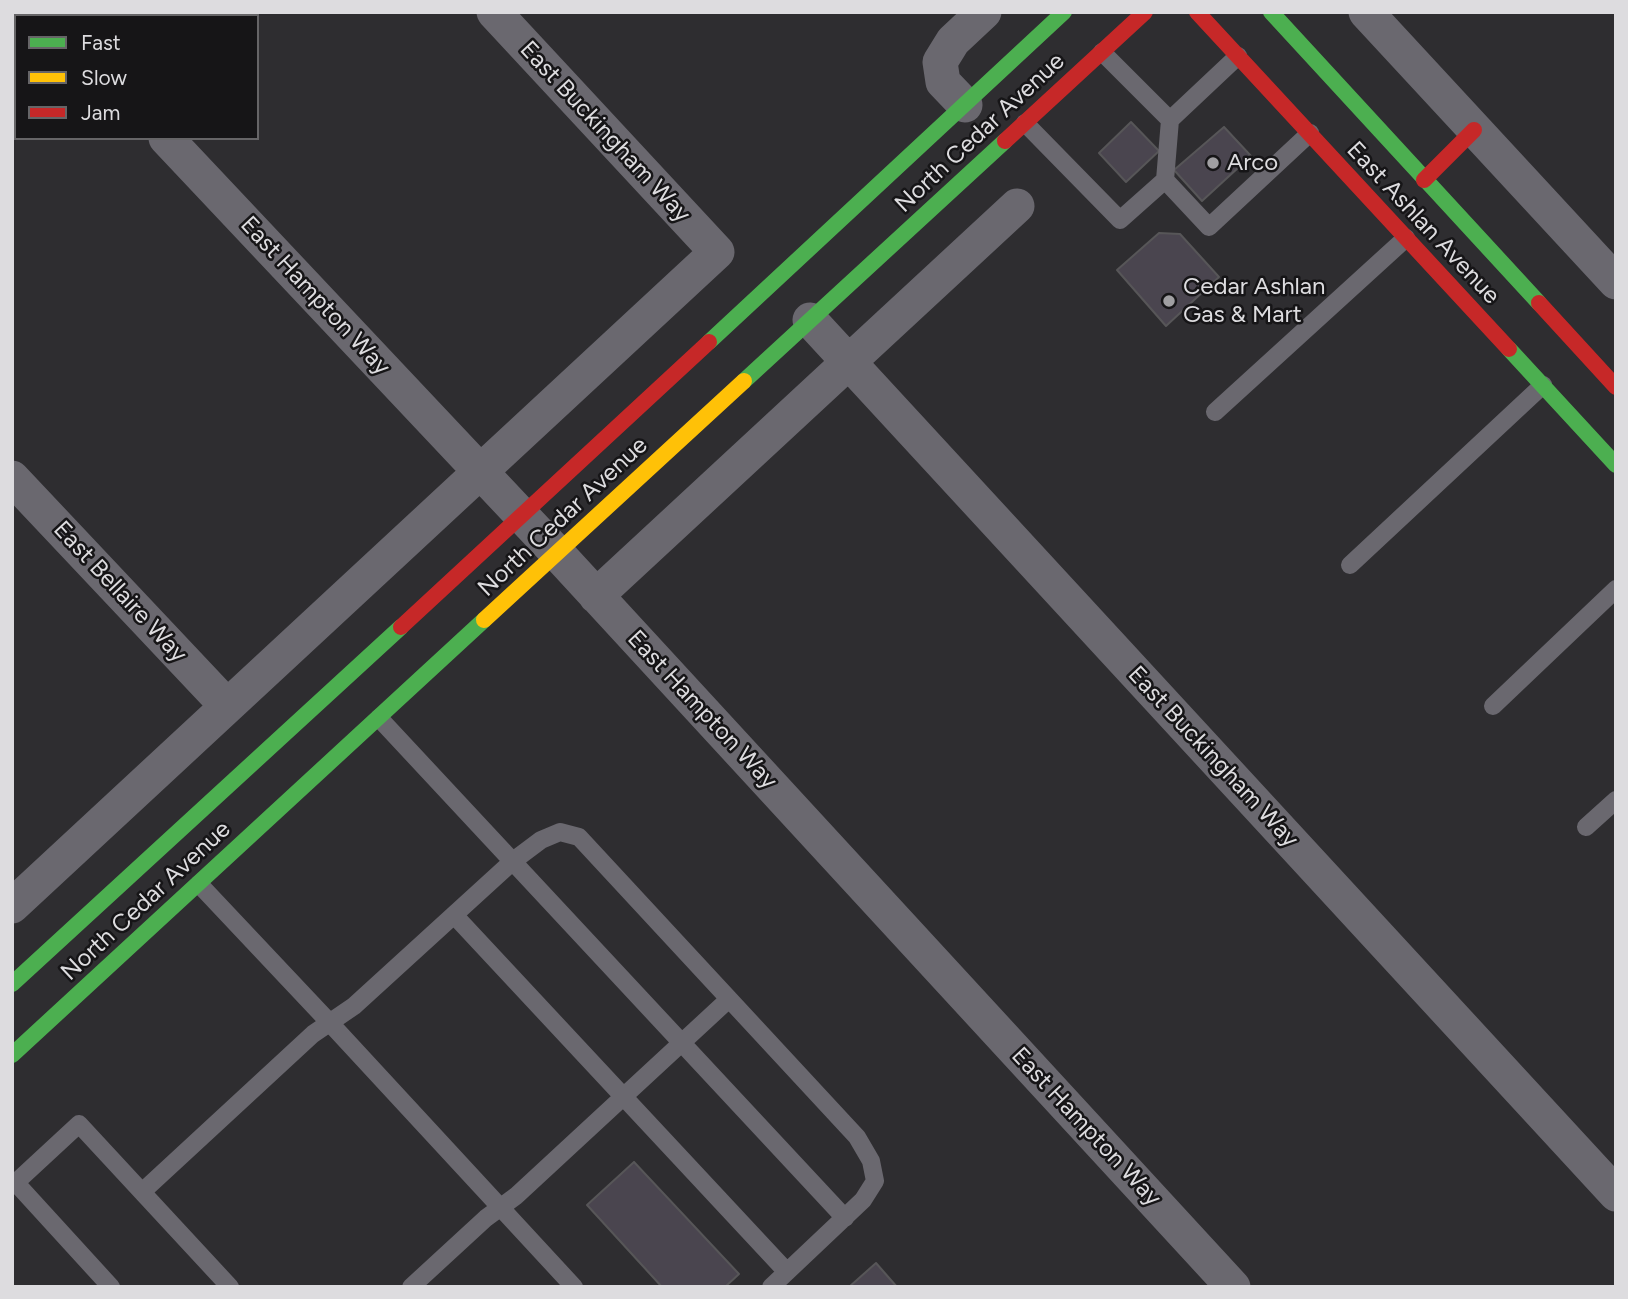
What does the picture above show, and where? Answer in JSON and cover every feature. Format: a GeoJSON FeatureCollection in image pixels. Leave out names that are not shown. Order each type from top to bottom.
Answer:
{"type":"FeatureCollection","features":[{"type":"Feature","properties":{"kind":"main road","name":"North Cedar Avenue"},"geometry":{"type":"LineString","coordinates":[[12,984],[522,516],[1064,12]]}},
{"type":"Feature","properties":{"kind":"main road","name":"North Cedar Avenue"},"geometry":{"type":"LineString","coordinates":[[12,1055],[1145,12]]}},
{"type":"Feature","properties":{"kind":"main road","name":"East Ashlan Avenue"},"geometry":{"type":"LineString","coordinates":[[1197,12],[1616,465]]}},
{"type":"Feature","properties":{"kind":"main road","name":"East Ashlan Avenue"},"geometry":{"type":"LineString","coordinates":[[1271,12],[1616,387]]}},
{"type":"Feature","properties":{"kind":"main road"},"geometry":{"type":"LineString","coordinates":[[1424,180],[1474,130]]}},
{"type":"Feature","properties":{"kind":"street","name":"East Buckingham Way"},"geometry":{"type":"LineString","coordinates":[[480,471],[717,252],[494,12]]}},
{"type":"Feature","properties":{"kind":"street"},"geometry":{"type":"LineString","coordinates":[[965,105],[943,82],[940,62],[953,41],[984,12]]}},
{"type":"Feature","properties":{"kind":"street"},"geometry":{"type":"LineString","coordinates":[[1366,12],[1616,282]]}},
{"type":"Feature","properties":{"kind":"street","name":"East Hampton Way"},"geometry":{"type":"LineString","coordinates":[[168,140],[558,554],[1233,1287]]}},
{"type":"Feature","properties":{"kind":"street"},"geometry":{"type":"LineString","coordinates":[[596,596],[1017,206]]}},
{"type":"Feature","properties":{"kind":"street","name":"East Buckingham Way"},"geometry":{"type":"LineString","coordinates":[[810,320],[1616,1194]]}},
{"type":"Feature","properties":{"kind":"street"},"geometry":{"type":"LineString","coordinates":[[12,906],[480,471]]}},
{"type":"Feature","properties":{"kind":"street","name":"East Bellaire Way"},"geometry":{"type":"LineString","coordinates":[[12,478],[227,706]]}},
{"type":"Feature","properties":{"kind":"lane"},"geometry":{"type":"LineString","coordinates":[[1102,52],[1170,120]]}},
{"type":"Feature","properties":{"kind":"lane"},"geometry":{"type":"LineString","coordinates":[[1025,123],[1120,219],[1166,180],[1170,120],[1238,56]]}},
{"type":"Feature","properties":{"kind":"lane"},"geometry":{"type":"LineString","coordinates":[[1166,180],[1209,227],[1310,134]]}},
{"type":"Feature","properties":{"kind":"lane"},"geometry":{"type":"LineString","coordinates":[[1215,412],[1406,238]]}},
{"type":"Feature","properties":{"kind":"lane"},"geometry":{"type":"LineString","coordinates":[[1350,565],[1543,386]]}},
{"type":"Feature","properties":{"kind":"lane"},"geometry":{"type":"LineString","coordinates":[[1493,706],[1616,589]]}},
{"type":"Feature","properties":{"kind":"lane"},"geometry":{"type":"LineString","coordinates":[[379,718],[845,1218]]}},
{"type":"Feature","properties":{"kind":"lane"},"geometry":{"type":"LineString","coordinates":[[1586,827],[1616,800]]}},
{"type":"Feature","properties":{"kind":"lane"},"geometry":{"type":"LineString","coordinates":[[142,1192],[313,1034],[354,1006],[513,862],[541,840],[561,832],[579,837],[857,1137],[871,1161],[874,1181],[863,1200],[771,1287]]}},
{"type":"Feature","properties":{"kind":"lane"},"geometry":{"type":"LineString","coordinates":[[199,884],[574,1287]]}},
{"type":"Feature","properties":{"kind":"lane"},"geometry":{"type":"LineString","coordinates":[[455,916],[787,1272]]}},
{"type":"Feature","properties":{"kind":"lane"},"geometry":{"type":"LineString","coordinates":[[411,1287],[500,1207],[516,1196],[729,999]]}},
{"type":"Feature","properties":{"kind":"lane"},"geometry":{"type":"LineString","coordinates":[[111,1287],[14,1185],[79,1124],[230,1287]]}},
{"type":"Feature","properties":{"kind":"building","name":"Arco"},"geometry":{"type":"Polygon","coordinates":[[[1131,122],[1159,151],[1126,182],[1099,153],[1131,122]]]}},
{"type":"Feature","properties":{"kind":"building","name":"Arco"},"geometry":{"type":"Polygon","coordinates":[[[1224,127],[1251,156],[1202,201],[1174,170],[1224,127]]]}},
{"type":"Feature","properties":{"kind":"building","name":"Cedar Ashlan Gas & Mart"},"geometry":{"type":"Polygon","coordinates":[[[1159,233],[1180,234],[1219,277],[1166,326],[1117,270],[1159,233]]]}},
{"type":"Feature","properties":{"kind":"building"},"geometry":{"type":"Polygon","coordinates":[[[634,1162],[739,1274],[725,1287],[662,1287],[587,1205],[634,1162]]]}},
{"type":"Feature","properties":{"kind":"building"},"geometry":{"type":"Polygon","coordinates":[[[876,1263],[897,1287],[849,1287],[876,1263]]]}},
{"type":"Feature","properties":{"kind":"traffic: fast"},"geometry":{"type":"LineString","coordinates":[[709,342],[1064,12]]}},
{"type":"Feature","properties":{"kind":"traffic: fast"},"geometry":{"type":"LineString","coordinates":[[1271,12],[1539,303]]}},
{"type":"Feature","properties":{"kind":"traffic: fast"},"geometry":{"type":"LineString","coordinates":[[744,381],[1005,141]]}},
{"type":"Feature","properties":{"kind":"traffic: fast"},"geometry":{"type":"LineString","coordinates":[[1509,349],[1616,465]]}},
{"type":"Feature","properties":{"kind":"traffic: fast"},"geometry":{"type":"LineString","coordinates":[[12,1055],[484,620]]}},
{"type":"Feature","properties":{"kind":"traffic: fast"},"geometry":{"type":"LineString","coordinates":[[12,984],[401,627]]}},
{"type":"Feature","properties":{"kind":"traffic: slow"},"geometry":{"type":"LineString","coordinates":[[484,620],[744,381]]}},
{"type":"Feature","properties":{"kind":"traffic: jam"},"geometry":{"type":"LineString","coordinates":[[1005,141],[1145,12]]}},
{"type":"Feature","properties":{"kind":"traffic: jam"},"geometry":{"type":"LineString","coordinates":[[1197,12],[1509,349]]}},
{"type":"Feature","properties":{"kind":"traffic: jam"},"geometry":{"type":"LineString","coordinates":[[1424,180],[1474,130]]}},
{"type":"Feature","properties":{"kind":"traffic: jam"},"geometry":{"type":"LineString","coordinates":[[1539,303],[1616,387]]}},
{"type":"Feature","properties":{"kind":"traffic: jam"},"geometry":{"type":"LineString","coordinates":[[401,627],[709,342]]}},
{"type":"Feature","properties":{"kind":"place","name":"Arco"},"geometry":{"type":"Point","coordinates":[1213,163]}},
{"type":"Feature","properties":{"kind":"place","name":"Cedar Ashlan Gas & Mart"},"geometry":{"type":"Point","coordinates":[1169,301]}}]}
